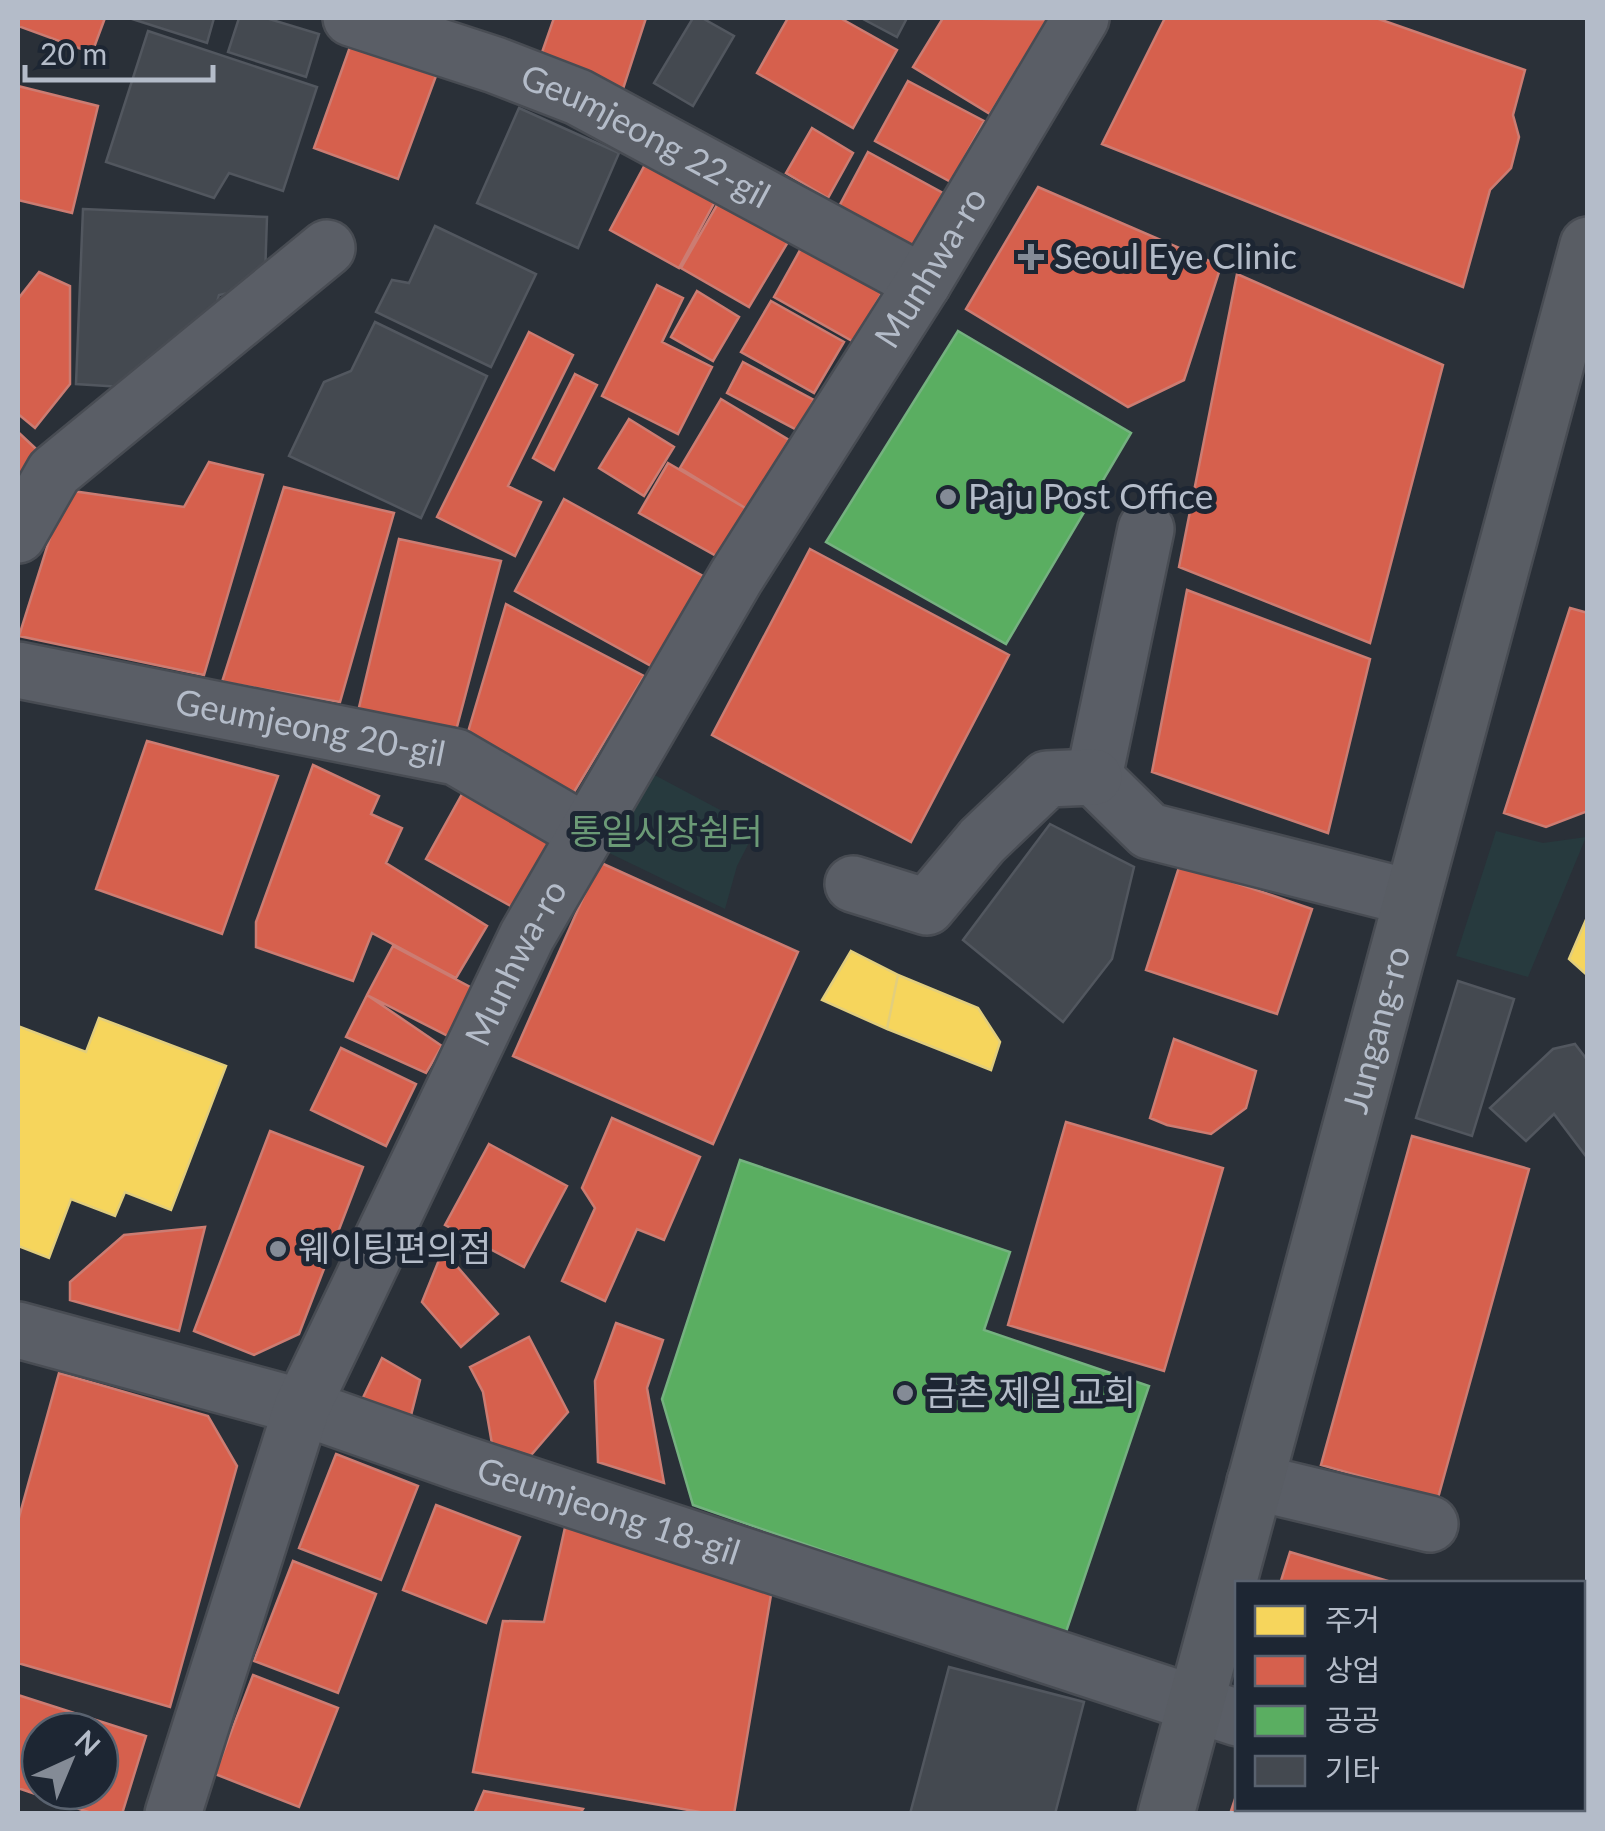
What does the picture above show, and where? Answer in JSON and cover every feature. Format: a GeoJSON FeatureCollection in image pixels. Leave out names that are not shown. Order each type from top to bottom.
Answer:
{"type":"FeatureCollection","features":[{"type":"Feature","properties":{"kind":"main road","name":"Jungang-ro"},"geometry":{"type":"LineString","coordinates":[[1238,1581],[1255,1482],[1412,898],[1576,335],[1588,245]]}},
{"type":"Feature","properties":{"kind":"main road","name":"Jungang-ro"},"geometry":{"type":"LineString","coordinates":[[1166,1814],[1216,1711],[1235,1599]]}},
{"type":"Feature","properties":{"kind":"street","name":"Geumjeong 22-gil"},"geometry":{"type":"LineString","coordinates":[[352,18],[495,64],[578,97],[924,283]]}},
{"type":"Feature","properties":{"kind":"street","name":"Munhwa-ro"},"geometry":{"type":"LineString","coordinates":[[173,1814],[302,1407],[527,936],[736,577],[924,283],[1081,18]]}},
{"type":"Feature","properties":{"kind":"street"},"geometry":{"type":"LineString","coordinates":[[18,535],[54,472],[326,248]]}},
{"type":"Feature","properties":{"kind":"street"},"geometry":{"type":"LineString","coordinates":[[1094,777],[1146,529]]}},
{"type":"Feature","properties":{"kind":"street","name":"Geumjeong 20-gil"},"geometry":{"type":"LineString","coordinates":[[18,670],[456,757],[585,832]]}},
{"type":"Feature","properties":{"kind":"street"},"geometry":{"type":"LineString","coordinates":[[853,884],[926,908],[982,840],[1047,779],[1094,777],[1149,831],[1412,898]]}},
{"type":"Feature","properties":{"kind":"street","name":"Geumjeong 18-gil"},"geometry":{"type":"LineString","coordinates":[[18,1330],[302,1407],[480,1470],[1216,1711]]}},
{"type":"Feature","properties":{"kind":"street"},"geometry":{"type":"LineString","coordinates":[[1255,1482],[1430,1524]]}},
{"type":"Feature","properties":{"kind":"green space","name":"통일시장쉼터"},"geometry":{"type":"Polygon","coordinates":[[[647,771],[756,829],[737,866],[725,909],[603,850],[647,771]]]}},
{"type":"Feature","properties":{"kind":"green space"},"geometry":{"type":"Polygon","coordinates":[[[1496,831],[1543,843],[1586,837],[1528,977],[1456,956],[1496,831]]]}},
{"type":"Feature","properties":{"kind":"building: 주거"},"geometry":{"type":"Polygon","coordinates":[[[1588,915],[1588,976],[1569,959],[1588,915]]]}},
{"type":"Feature","properties":{"kind":"building: 주거"},"geometry":{"type":"Polygon","coordinates":[[[851,951],[898,975],[887,1029],[822,1000],[851,951]]]}},
{"type":"Feature","properties":{"kind":"building: 주거"},"geometry":{"type":"Polygon","coordinates":[[[898,975],[978,1008],[1000,1042],[991,1070],[887,1029],[898,975]]]}},
{"type":"Feature","properties":{"kind":"building: 주거"},"geometry":{"type":"Polygon","coordinates":[[[99,1018],[226,1066],[171,1210],[125,1192],[115,1216],[71,1199],[49,1258],[18,1246],[18,1026],[86,1052],[99,1018]]]}},
{"type":"Feature","properties":{"kind":"building: 상업"},"geometry":{"type":"Polygon","coordinates":[[[18,18],[105,18],[92,53],[18,26],[18,18]]]}},
{"type":"Feature","properties":{"kind":"building: 상업"},"geometry":{"type":"Polygon","coordinates":[[[554,18],[646,18],[623,89],[539,61],[554,18]]]}},
{"type":"Feature","properties":{"kind":"building: 상업"},"geometry":{"type":"Polygon","coordinates":[[[788,18],[840,18],[897,50],[853,128],[757,73],[788,18]]]}},
{"type":"Feature","properties":{"kind":"building: 상업"},"geometry":{"type":"Polygon","coordinates":[[[943,18],[1047,20],[990,114],[913,67],[943,18]]]}},
{"type":"Feature","properties":{"kind":"building: 상업"},"geometry":{"type":"Polygon","coordinates":[[[1165,18],[1376,18],[1525,70],[1513,115],[1519,137],[1511,168],[1490,190],[1463,287],[1102,144],[1165,18]]]}},
{"type":"Feature","properties":{"kind":"building: 상업"},"geometry":{"type":"Polygon","coordinates":[[[351,44],[436,76],[398,179],[314,148],[351,44]]]}},
{"type":"Feature","properties":{"kind":"building: 상업"},"geometry":{"type":"Polygon","coordinates":[[[908,81],[984,121],[951,182],[875,141],[908,81]]]}},
{"type":"Feature","properties":{"kind":"building: 상업"},"geometry":{"type":"Polygon","coordinates":[[[18,86],[98,106],[72,213],[18,200],[18,86]]]}},
{"type":"Feature","properties":{"kind":"building: 상업"},"geometry":{"type":"Polygon","coordinates":[[[812,128],[853,153],[828,198],[786,173],[812,128]]]}},
{"type":"Feature","properties":{"kind":"building: 상업"},"geometry":{"type":"Polygon","coordinates":[[[868,152],[943,193],[911,254],[835,214],[868,152]]]}},
{"type":"Feature","properties":{"kind":"building: 상업"},"geometry":{"type":"Polygon","coordinates":[[[648,159],[718,196],[679,268],[610,230],[648,159]]]}},
{"type":"Feature","properties":{"kind":"building: 상업"},"geometry":{"type":"Polygon","coordinates":[[[1038,187],[1221,266],[1184,380],[1128,407],[966,309],[1038,187]]]}},
{"type":"Feature","properties":{"kind":"building: 상업"},"geometry":{"type":"Polygon","coordinates":[[[721,198],[791,237],[749,307],[681,268],[721,198]]]}},
{"type":"Feature","properties":{"kind":"building: 상업"},"geometry":{"type":"Polygon","coordinates":[[[804,243],[885,287],[854,342],[774,297],[804,243]]]}},
{"type":"Feature","properties":{"kind":"building: 상업"},"geometry":{"type":"Polygon","coordinates":[[[39,272],[70,286],[70,384],[35,428],[18,414],[18,299],[39,272]]]}},
{"type":"Feature","properties":{"kind":"building: 상업"},"geometry":{"type":"Polygon","coordinates":[[[1237,274],[1443,365],[1370,643],[1179,567],[1237,274]]]}},
{"type":"Feature","properties":{"kind":"building: 상업"},"geometry":{"type":"Polygon","coordinates":[[[657,285],[683,298],[662,342],[712,367],[678,434],[602,396],[657,285]]]}},
{"type":"Feature","properties":{"kind":"building: 상업"},"geometry":{"type":"Polygon","coordinates":[[[697,291],[739,317],[713,361],[671,337],[697,291]]]}},
{"type":"Feature","properties":{"kind":"building: 상업"},"geometry":{"type":"Polygon","coordinates":[[[771,301],[844,342],[814,393],[741,352],[771,301]]]}},
{"type":"Feature","properties":{"kind":"building: 상업"},"geometry":{"type":"Polygon","coordinates":[[[529,332],[573,355],[508,486],[541,502],[515,556],[437,517],[529,332]]]}},
{"type":"Feature","properties":{"kind":"building: 상업"},"geometry":{"type":"Polygon","coordinates":[[[743,362],[814,400],[797,430],[727,393],[743,362]]]}},
{"type":"Feature","properties":{"kind":"building: 상업"},"geometry":{"type":"Polygon","coordinates":[[[575,374],[597,385],[554,470],[533,458],[575,374]]]}},
{"type":"Feature","properties":{"kind":"building: 상업"},"geometry":{"type":"Polygon","coordinates":[[[721,399],[789,440],[747,509],[680,468],[721,399]]]}},
{"type":"Feature","properties":{"kind":"building: 상업"},"geometry":{"type":"Polygon","coordinates":[[[629,419],[674,447],[644,496],[599,468],[629,419]]]}},
{"type":"Feature","properties":{"kind":"building: 상업"},"geometry":{"type":"Polygon","coordinates":[[[18,432],[48,460],[18,494],[18,432]]]}},
{"type":"Feature","properties":{"kind":"building: 상업"},"geometry":{"type":"Polygon","coordinates":[[[209,462],[263,475],[204,675],[19,636],[65,490],[184,507],[209,462]]]}},
{"type":"Feature","properties":{"kind":"building: 상업"},"geometry":{"type":"Polygon","coordinates":[[[668,463],[747,509],[720,558],[639,513],[668,463]]]}},
{"type":"Feature","properties":{"kind":"building: 상업"},"geometry":{"type":"Polygon","coordinates":[[[284,487],[394,513],[340,702],[222,682],[284,487]]]}},
{"type":"Feature","properties":{"kind":"building: 상업"},"geometry":{"type":"Polygon","coordinates":[[[564,499],[703,576],[653,667],[515,591],[564,499]]]}},
{"type":"Feature","properties":{"kind":"building: 상업"},"geometry":{"type":"Polygon","coordinates":[[[399,539],[501,561],[454,738],[356,720],[399,539]]]}},
{"type":"Feature","properties":{"kind":"building: 상업"},"geometry":{"type":"Polygon","coordinates":[[[810,549],[1009,655],[911,842],[712,735],[810,549]]]}},
{"type":"Feature","properties":{"kind":"building: 상업"},"geometry":{"type":"Polygon","coordinates":[[[1187,590],[1370,659],[1328,833],[1152,772],[1187,590]]]}},
{"type":"Feature","properties":{"kind":"building: 상업"},"geometry":{"type":"Polygon","coordinates":[[[506,604],[644,676],[571,797],[465,742],[506,604]]]}},
{"type":"Feature","properties":{"kind":"building: 상업"},"geometry":{"type":"Polygon","coordinates":[[[1570,608],[1588,613],[1588,811],[1546,827],[1504,813],[1570,608]]]}},
{"type":"Feature","properties":{"kind":"building: 상업"},"geometry":{"type":"Polygon","coordinates":[[[147,741],[278,776],[222,934],[96,889],[147,741]]]}},
{"type":"Feature","properties":{"kind":"building: 상업"},"geometry":{"type":"Polygon","coordinates":[[[313,765],[379,796],[371,814],[402,828],[386,863],[487,926],[456,978],[372,933],[353,981],[256,947],[256,922],[313,765]]]}},
{"type":"Feature","properties":{"kind":"building: 상업"},"geometry":{"type":"Polygon","coordinates":[[[466,787],[555,837],[516,909],[426,859],[466,787]]]}},
{"type":"Feature","properties":{"kind":"building: 상업"},"geometry":{"type":"Polygon","coordinates":[[[599,862],[798,952],[713,1144],[513,1056],[599,862]]]}},
{"type":"Feature","properties":{"kind":"building: 상업"},"geometry":{"type":"Polygon","coordinates":[[[1180,864],[1312,909],[1277,1014],[1146,970],[1180,864]]]}},
{"type":"Feature","properties":{"kind":"building: 상업"},"geometry":{"type":"Polygon","coordinates":[[[393,946],[474,989],[450,1037],[367,995],[393,946]]]}},
{"type":"Feature","properties":{"kind":"building: 상업"},"geometry":{"type":"Polygon","coordinates":[[[367,995],[442,1046],[426,1073],[346,1037],[367,995]]]}},
{"type":"Feature","properties":{"kind":"building: 상업"},"geometry":{"type":"Polygon","coordinates":[[[1174,1039],[1256,1071],[1246,1108],[1211,1134],[1150,1118],[1174,1039]]]}},
{"type":"Feature","properties":{"kind":"building: 상업"},"geometry":{"type":"Polygon","coordinates":[[[341,1048],[416,1084],[386,1146],[311,1110],[341,1048]]]}},
{"type":"Feature","properties":{"kind":"building: 상업"},"geometry":{"type":"Polygon","coordinates":[[[612,1118],[700,1157],[664,1240],[637,1229],[605,1301],[562,1281],[595,1208],[582,1188],[612,1118]]]}},
{"type":"Feature","properties":{"kind":"building: 상업"},"geometry":{"type":"Polygon","coordinates":[[[1066,1122],[1223,1168],[1164,1371],[1008,1325],[1066,1122]]]}},
{"type":"Feature","properties":{"kind":"building: 상업","name":"웨이팅편의점"},"geometry":{"type":"Polygon","coordinates":[[[270,1131],[363,1167],[299,1334],[254,1355],[194,1331],[270,1131]]]}},
{"type":"Feature","properties":{"kind":"building: 상업"},"geometry":{"type":"Polygon","coordinates":[[[1412,1136],[1529,1169],[1438,1498],[1321,1465],[1412,1136]]]}},
{"type":"Feature","properties":{"kind":"building: 상업"},"geometry":{"type":"Polygon","coordinates":[[[489,1144],[567,1186],[524,1267],[445,1225],[489,1144]]]}},
{"type":"Feature","properties":{"kind":"building: 상업"},"geometry":{"type":"Polygon","coordinates":[[[205,1227],[179,1331],[70,1300],[70,1282],[124,1235],[205,1227]]]}},
{"type":"Feature","properties":{"kind":"building: 상업"},"geometry":{"type":"Polygon","coordinates":[[[443,1250],[498,1314],[461,1347],[422,1302],[443,1250]]]}},
{"type":"Feature","properties":{"kind":"building: 상업"},"geometry":{"type":"Polygon","coordinates":[[[616,1323],[663,1340],[647,1388],[664,1483],[598,1462],[595,1381],[616,1323]]]}},
{"type":"Feature","properties":{"kind":"building: 상업"},"geometry":{"type":"Polygon","coordinates":[[[529,1337],[568,1412],[526,1461],[492,1444],[483,1392],[470,1367],[529,1337]]]}},
{"type":"Feature","properties":{"kind":"building: 상업"},"geometry":{"type":"Polygon","coordinates":[[[382,1358],[420,1380],[408,1427],[358,1408],[382,1358]]]}},
{"type":"Feature","properties":{"kind":"building: 상업"},"geometry":{"type":"Polygon","coordinates":[[[59,1373],[208,1416],[237,1466],[170,1707],[18,1663],[18,1521],[59,1373]]]}},
{"type":"Feature","properties":{"kind":"building: 상업"},"geometry":{"type":"Polygon","coordinates":[[[336,1454],[418,1486],[381,1580],[299,1548],[336,1454]]]}},
{"type":"Feature","properties":{"kind":"building: 상업"},"geometry":{"type":"Polygon","coordinates":[[[436,1505],[520,1537],[486,1623],[403,1590],[436,1505]]]}},
{"type":"Feature","properties":{"kind":"building: 상업"},"geometry":{"type":"Polygon","coordinates":[[[566,1523],[772,1589],[734,1814],[711,1814],[473,1772],[503,1621],[544,1622],[566,1523]]]}},
{"type":"Feature","properties":{"kind":"building: 상업"},"geometry":{"type":"Polygon","coordinates":[[[1290,1552],[1388,1581],[1281,1581],[1290,1552]]]}},
{"type":"Feature","properties":{"kind":"building: 상업"},"geometry":{"type":"Polygon","coordinates":[[[293,1561],[376,1594],[338,1693],[254,1661],[293,1561]]]}},
{"type":"Feature","properties":{"kind":"building: 상업"},"geometry":{"type":"Polygon","coordinates":[[[253,1675],[338,1708],[299,1807],[215,1774],[253,1675]]]}},
{"type":"Feature","properties":{"kind":"building: 상업"},"geometry":{"type":"Polygon","coordinates":[[[18,1695],[68,1711],[20,1711],[20,1789],[18,1695]]]}},
{"type":"Feature","properties":{"kind":"building: 상업"},"geometry":{"type":"Polygon","coordinates":[[[120,1728],[146,1736],[122,1814],[85,1811],[120,1811],[120,1728]]]}},
{"type":"Feature","properties":{"kind":"building: 상업"},"geometry":{"type":"Polygon","coordinates":[[[484,1791],[583,1809],[580,1814],[474,1814],[484,1791]]]}},
{"type":"Feature","properties":{"kind":"building: 상업"},"geometry":{"type":"Polygon","coordinates":[[[1235,1799],[1235,1811],[1412,1814],[1230,1814],[1235,1799]]]}},
{"type":"Feature","properties":{"kind":"building: 공공"},"geometry":{"type":"Polygon","coordinates":[[[958,331],[1131,433],[1006,644],[826,542],[958,331]]]}},
{"type":"Feature","properties":{"kind":"building: 공공","name":"금촌 제일 교회"},"geometry":{"type":"Polygon","coordinates":[[[740,1160],[1010,1252],[984,1330],[1149,1386],[1065,1635],[693,1505],[662,1399],[740,1160]]]}},
{"type":"Feature","properties":{"kind":"building: 기타"},"geometry":{"type":"Polygon","coordinates":[[[129,18],[214,18],[207,43],[129,18]]]}},
{"type":"Feature","properties":{"kind":"building: 기타"},"geometry":{"type":"Polygon","coordinates":[[[239,18],[266,18],[319,34],[306,77],[228,52],[239,18]]]}},
{"type":"Feature","properties":{"kind":"building: 기타"},"geometry":{"type":"Polygon","coordinates":[[[693,18],[702,18],[734,36],[693,106],[654,83],[693,18]]]}},
{"type":"Feature","properties":{"kind":"building: 기타"},"geometry":{"type":"Polygon","coordinates":[[[861,18],[907,18],[897,37],[861,18]]]}},
{"type":"Feature","properties":{"kind":"building: 기타"},"geometry":{"type":"Polygon","coordinates":[[[148,31],[317,87],[283,191],[229,173],[214,198],[106,162],[148,31]]]}},
{"type":"Feature","properties":{"kind":"building: 기타"},"geometry":{"type":"Polygon","coordinates":[[[519,108],[619,153],[578,248],[477,203],[519,108]]]}},
{"type":"Feature","properties":{"kind":"building: 기타"},"geometry":{"type":"Polygon","coordinates":[[[83,209],[267,217],[265,277],[242,290],[219,295],[213,316],[122,387],[76,384],[83,209]]]}},
{"type":"Feature","properties":{"kind":"building: 기타"},"geometry":{"type":"Polygon","coordinates":[[[435,226],[536,274],[491,367],[376,312],[392,280],[409,283],[435,226]]]}},
{"type":"Feature","properties":{"kind":"building: 기타"},"geometry":{"type":"Polygon","coordinates":[[[375,322],[487,376],[421,518],[289,456],[324,382],[351,371],[375,322]]]}},
{"type":"Feature","properties":{"kind":"building: 기타"},"geometry":{"type":"Polygon","coordinates":[[[1050,824],[1134,867],[1112,959],[1063,1022],[963,940],[1050,824]]]}},
{"type":"Feature","properties":{"kind":"building: 기타"},"geometry":{"type":"Polygon","coordinates":[[[1458,981],[1514,999],[1472,1136],[1416,1118],[1458,981]]]}},
{"type":"Feature","properties":{"kind":"building: 기타"},"geometry":{"type":"Polygon","coordinates":[[[1575,1044],[1588,1061],[1588,1159],[1554,1114],[1526,1141],[1490,1108],[1553,1049],[1575,1044]]]}},
{"type":"Feature","properties":{"kind":"building: 기타"},"geometry":{"type":"Polygon","coordinates":[[[949,1667],[1084,1702],[1055,1814],[910,1814],[949,1667]]]}},
{"type":"Feature","properties":{"kind":"place","name":"Seoul Eye Clinic"},"geometry":{"type":"Point","coordinates":[1031,257]}},
{"type":"Feature","properties":{"kind":"place","name":"Paju Post Office"},"geometry":{"type":"Point","coordinates":[948,497]}},
{"type":"Feature","properties":{"kind":"place","name":"웨이팅편의점"},"geometry":{"type":"Point","coordinates":[278,1249]}},
{"type":"Feature","properties":{"kind":"place","name":"금촌 제일 교회"},"geometry":{"type":"Point","coordinates":[905,1393]}}]}
